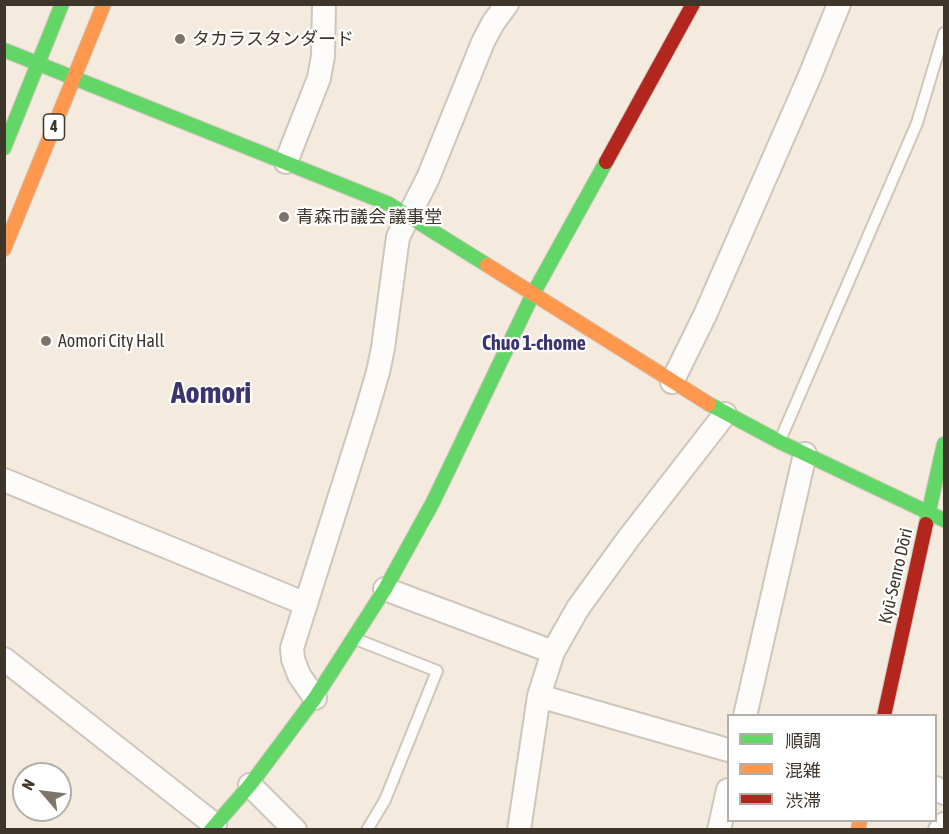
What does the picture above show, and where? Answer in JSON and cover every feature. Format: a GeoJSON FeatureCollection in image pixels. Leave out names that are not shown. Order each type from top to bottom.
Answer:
{"type":"FeatureCollection","features":[{"type":"Feature","properties":{"kind":"main road","name":"4"},"geometry":{"type":"LineString","coordinates":[[4,148],[62,4]]}},
{"type":"Feature","properties":{"kind":"main road","name":"4"},"geometry":{"type":"LineString","coordinates":[[4,249],[104,4]]}},
{"type":"Feature","properties":{"kind":"main road"},"geometry":{"type":"LineString","coordinates":[[213,827],[250,786],[315,698],[385,590],[433,502],[533,294],[693,4]]}},
{"type":"Feature","properties":{"kind":"main road"},"geometry":{"type":"LineString","coordinates":[[4,50],[376,198],[409,215],[725,414],[945,520]]}},
{"type":"Feature","properties":{"kind":"main road","name":"Kyū-Senro Dōri"},"geometry":{"type":"LineString","coordinates":[[884,714],[945,444]]}},
{"type":"Feature","properties":{"kind":"street"},"geometry":{"type":"LineString","coordinates":[[286,162],[319,78],[323,56],[324,4]]}},
{"type":"Feature","properties":{"kind":"street"},"geometry":{"type":"LineString","coordinates":[[315,698],[303,682],[293,660],[292,648],[378,372],[399,237],[428,178],[483,42],[507,4]]}},
{"type":"Feature","properties":{"kind":"street"},"geometry":{"type":"LineString","coordinates":[[672,382],[718,286],[839,4]]}},
{"type":"Feature","properties":{"kind":"street"},"geometry":{"type":"LineString","coordinates":[[519,830],[539,696],[553,652],[578,608],[725,414]]}},
{"type":"Feature","properties":{"kind":"street"},"geometry":{"type":"LineString","coordinates":[[745,714],[805,454]]}},
{"type":"Feature","properties":{"kind":"street"},"geometry":{"type":"LineString","coordinates":[[4,480],[306,604]]}},
{"type":"Feature","properties":{"kind":"street"},"geometry":{"type":"LineString","coordinates":[[385,590],[553,652]]}},
{"type":"Feature","properties":{"kind":"street"},"geometry":{"type":"LineString","coordinates":[[4,659],[213,827]]}},
{"type":"Feature","properties":{"kind":"street"},"geometry":{"type":"LineString","coordinates":[[539,696],[727,749]]}},
{"type":"Feature","properties":{"kind":"street"},"geometry":{"type":"LineString","coordinates":[[250,786],[296,830]]}},
{"type":"Feature","properties":{"kind":"street"},"geometry":{"type":"LineString","coordinates":[[719,830],[727,798]]}},
{"type":"Feature","properties":{"kind":"street"},"geometry":{"type":"LineString","coordinates":[[940,830],[945,824]]}},
{"type":"Feature","properties":{"kind":"lane"},"geometry":{"type":"LineString","coordinates":[[780,442],[916,123],[945,33]]}},
{"type":"Feature","properties":{"kind":"lane"},"geometry":{"type":"LineString","coordinates":[[355,639],[437,671],[385,800],[367,830]]}},
{"type":"Feature","properties":{"kind":"traffic: fast"},"geometry":{"type":"LineString","coordinates":[[4,148],[62,4]]}},
{"type":"Feature","properties":{"kind":"traffic: fast"},"geometry":{"type":"LineString","coordinates":[[4,50],[389,204],[487,265]]}},
{"type":"Feature","properties":{"kind":"traffic: fast"},"geometry":{"type":"LineString","coordinates":[[211,830],[250,785],[315,698],[385,589],[433,502],[533,294],[606,162]]}},
{"type":"Feature","properties":{"kind":"traffic: fast"},"geometry":{"type":"LineString","coordinates":[[709,404],[780,442],[944,520]]}},
{"type":"Feature","properties":{"kind":"traffic: fast"},"geometry":{"type":"LineString","coordinates":[[926,524],[944,444]]}},
{"type":"Feature","properties":{"kind":"traffic: slow"},"geometry":{"type":"LineString","coordinates":[[4,249],[104,4]]}},
{"type":"Feature","properties":{"kind":"traffic: slow"},"geometry":{"type":"LineString","coordinates":[[487,265],[709,404]]}},
{"type":"Feature","properties":{"kind":"traffic: slow"},"geometry":{"type":"LineString","coordinates":[[858,830],[860,822]]}},
{"type":"Feature","properties":{"kind":"traffic: jam"},"geometry":{"type":"LineString","coordinates":[[606,162],[693,4]]}},
{"type":"Feature","properties":{"kind":"traffic: jam"},"geometry":{"type":"LineString","coordinates":[[884,714],[926,524]]}},
{"type":"Feature","properties":{"kind":"place","name":"タカラスタンダード"},"geometry":{"type":"Point","coordinates":[180,39]}},
{"type":"Feature","properties":{"kind":"place","name":"青森市議会 議事堂"},"geometry":{"type":"Point","coordinates":[284,217]}},
{"type":"Feature","properties":{"kind":"place","name":"Aomori City Hall"},"geometry":{"type":"Point","coordinates":[46,341]}},
{"type":"Feature","properties":{"kind":"district","name":"Chuo 1-chome"},"geometry":{"type":"Point","coordinates":[534,344]}},
{"type":"Feature","properties":{"kind":"district","name":"Aomori"},"geometry":{"type":"Point","coordinates":[211,394]}}]}
